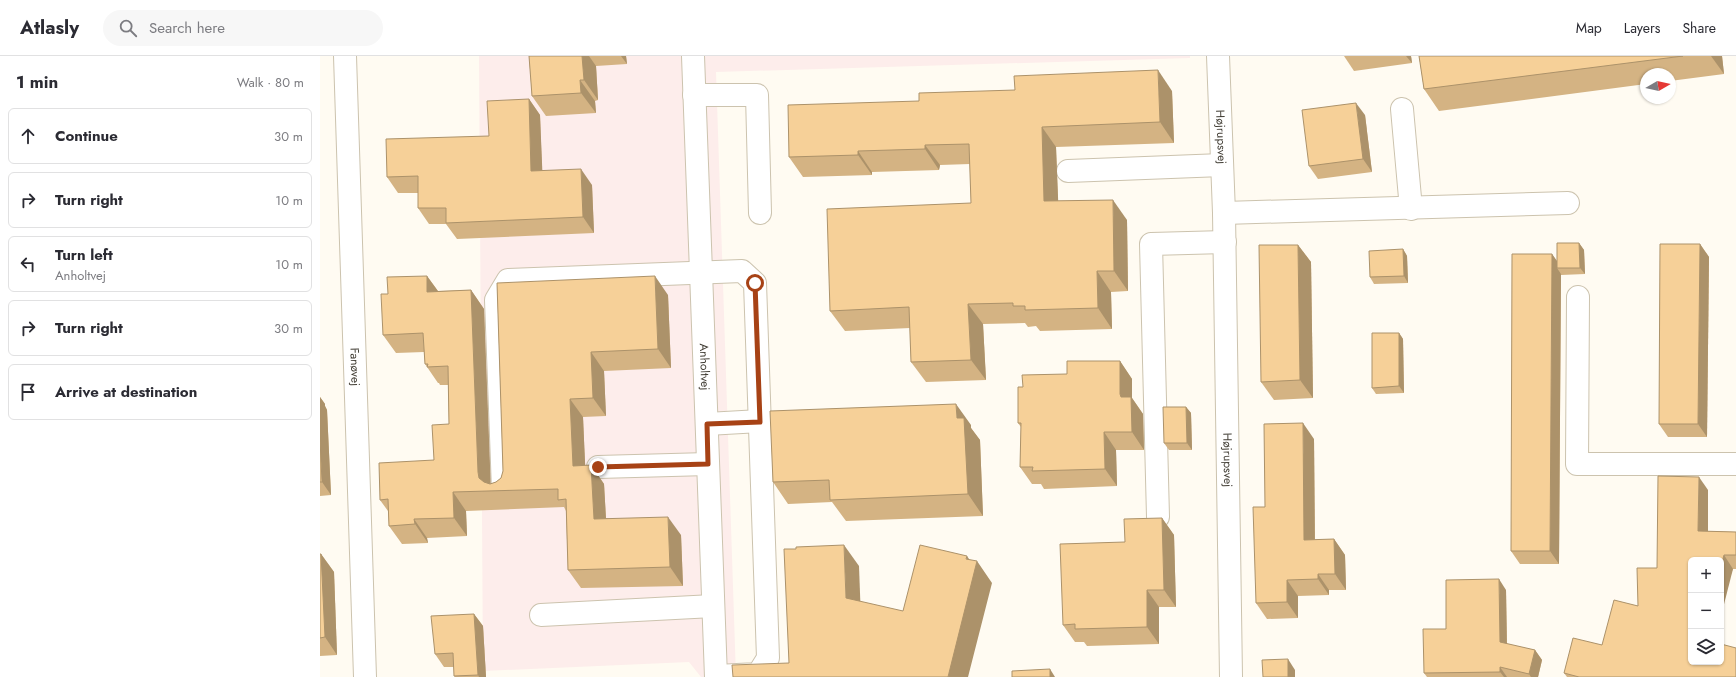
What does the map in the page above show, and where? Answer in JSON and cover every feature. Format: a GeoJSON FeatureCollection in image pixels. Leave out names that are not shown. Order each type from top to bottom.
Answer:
{"type":"FeatureCollection","features":[{"type":"Feature","properties":{"kind":"street","name":"Fanøvej"},"geometry":{"type":"LineString","coordinates":[[344,56],[365,677]]}},
{"type":"Feature","properties":{"kind":"street","name":"Anholtvej"},"geometry":{"type":"LineString","coordinates":[[693,56],[716,677]]}},
{"type":"Feature","properties":{"kind":"street","name":"Højrupsvej"},"geometry":{"type":"LineString","coordinates":[[1218,56],[1224,213],[1231,677]]}},
{"type":"Feature","properties":{"kind":"street"},"geometry":{"type":"LineString","coordinates":[[694,96],[757,95],[760,213]]}},
{"type":"Feature","properties":{"kind":"street"},"geometry":{"type":"LineString","coordinates":[[1402,109],[1411,209]]}},
{"type":"Feature","properties":{"kind":"street"},"geometry":{"type":"LineString","coordinates":[[1068,171],[1222,165]]}},
{"type":"Feature","properties":{"kind":"street"},"geometry":{"type":"LineString","coordinates":[[1224,213],[1568,204]]}},
{"type":"Feature","properties":{"kind":"street"},"geometry":{"type":"LineString","coordinates":[[1158,517],[1151,244],[1224,242]]}},
{"type":"Feature","properties":{"kind":"street"},"geometry":{"type":"LineString","coordinates":[[503,490],[496,300],[508,280],[701,271],[742,271],[755,283],[768,658],[758,674],[716,677]]}},
{"type":"Feature","properties":{"kind":"street"},"geometry":{"type":"LineString","coordinates":[[1578,297],[1576,464],[1736,464]]}},
{"type":"Feature","properties":{"kind":"street"},"geometry":{"type":"LineString","coordinates":[[707,424],[760,422]]}},
{"type":"Feature","properties":{"kind":"street"},"geometry":{"type":"LineString","coordinates":[[598,467],[708,464]]}},
{"type":"Feature","properties":{"kind":"street"},"geometry":{"type":"LineString","coordinates":[[541,615],[714,606]]}},
{"type":"Feature","properties":{"kind":"shaded area"},"geometry":{"type":"Polygon","coordinates":[[[479,56],[1190,56],[1190,58],[716,72],[736,677],[701,677],[689,662],[483,671],[479,56]]]}},
{"type":"Feature","properties":{"kind":"building"},"geometry":{"type":"Polygon","coordinates":[[[529,56],[582,56],[584,80],[580,80],[581,93],[532,96],[529,56]]]}},
{"type":"Feature","properties":{"kind":"building"},"geometry":{"type":"Polygon","coordinates":[[[1419,56],[1683,56],[1424,89],[1419,56]]]}},
{"type":"Feature","properties":{"kind":"building"},"geometry":{"type":"Polygon","coordinates":[[[1158,70],[1160,122],[1042,127],[1044,201],[1113,200],[1114,271],[1097,271],[1098,308],[1025,310],[1025,306],[1013,306],[1013,303],[968,304],[971,360],[911,362],[909,307],[830,311],[827,209],[971,203],[969,144],[925,145],[925,149],[858,151],[858,155],[789,157],[788,105],[919,101],[919,93],[1015,90],[1014,76],[1158,70]]]}},
{"type":"Feature","properties":{"kind":"building"},"geometry":{"type":"Polygon","coordinates":[[[529,99],[531,171],[581,169],[583,217],[446,223],[446,208],[418,208],[418,176],[387,177],[386,139],[489,136],[487,101],[529,99]]]}},
{"type":"Feature","properties":{"kind":"building"},"geometry":{"type":"Polygon","coordinates":[[[1356,103],[1363,159],[1309,166],[1302,110],[1356,103]]]}},
{"type":"Feature","properties":{"kind":"building"},"geometry":{"type":"Polygon","coordinates":[[[1557,243],[1579,243],[1580,268],[1557,268],[1557,243]]]}},
{"type":"Feature","properties":{"kind":"building"},"geometry":{"type":"Polygon","coordinates":[[[1660,244],[1700,244],[1698,424],[1659,424],[1660,244]]]}},
{"type":"Feature","properties":{"kind":"building"},"geometry":{"type":"Polygon","coordinates":[[[1259,245],[1298,245],[1300,380],[1261,382],[1259,245]]]}},
{"type":"Feature","properties":{"kind":"building"},"geometry":{"type":"Polygon","coordinates":[[[1403,249],[1404,276],[1370,277],[1369,251],[1403,249]]]}},
{"type":"Feature","properties":{"kind":"building"},"geometry":{"type":"Polygon","coordinates":[[[1512,254],[1552,254],[1550,551],[1511,551],[1512,254]]]}},
{"type":"Feature","properties":{"kind":"building"},"geometry":{"type":"Polygon","coordinates":[[[427,276],[427,292],[471,290],[478,472],[479,478],[490,484],[501,478],[503,471],[497,283],[655,276],[658,349],[591,352],[593,398],[570,399],[573,466],[591,465],[594,519],[668,517],[670,567],[568,570],[566,499],[558,500],[558,489],[453,492],[454,518],[414,519],[415,524],[389,526],[388,499],[380,500],[379,463],[434,460],[432,425],[449,424],[448,366],[427,367],[428,364],[425,364],[423,333],[383,335],[381,294],[388,294],[387,277],[427,276]]]}},
{"type":"Feature","properties":{"kind":"building"},"geometry":{"type":"Polygon","coordinates":[[[1372,333],[1399,333],[1399,386],[1372,388],[1372,333]]]}},
{"type":"Feature","properties":{"kind":"building"},"geometry":{"type":"Polygon","coordinates":[[[1067,361],[1120,361],[1120,394],[1121,397],[1131,397],[1132,432],[1104,432],[1105,469],[1032,471],[1033,467],[1020,467],[1021,423],[1018,423],[1018,387],[1023,387],[1022,375],[1067,374],[1067,361]]]}},
{"type":"Feature","properties":{"kind":"building"},"geometry":{"type":"Polygon","coordinates":[[[956,404],[957,418],[964,418],[968,494],[830,500],[829,480],[773,482],[770,411],[956,404]]]}},
{"type":"Feature","properties":{"kind":"building"},"geometry":{"type":"Polygon","coordinates":[[[1163,407],[1186,407],[1187,443],[1164,443],[1163,407]]]}},
{"type":"Feature","properties":{"kind":"building"},"geometry":{"type":"Polygon","coordinates":[[[1303,423],[1304,540],[1334,539],[1335,574],[1318,574],[1318,579],[1287,580],[1287,602],[1256,603],[1253,507],[1265,507],[1264,424],[1303,423]]]}},
{"type":"Feature","properties":{"kind":"building"},"geometry":{"type":"Polygon","coordinates":[[[320,439],[322,482],[320,482],[320,439]]]}},
{"type":"Feature","properties":{"kind":"building"},"geometry":{"type":"Polygon","coordinates":[[[1658,476],[1699,477],[1698,531],[1736,532],[1736,555],[1724,555],[1723,557],[1688,557],[1688,665],[1724,665],[1724,645],[1736,648],[1736,677],[1579,677],[1564,673],[1573,638],[1602,645],[1614,600],[1638,606],[1637,568],[1657,568],[1658,476]]]}},
{"type":"Feature","properties":{"kind":"building"},"geometry":{"type":"Polygon","coordinates":[[[1162,518],[1164,590],[1147,590],[1147,627],[1075,629],[1075,624],[1063,625],[1060,544],[1125,542],[1124,519],[1162,518]]]}},
{"type":"Feature","properties":{"kind":"building"},"geometry":{"type":"Polygon","coordinates":[[[844,545],[846,598],[903,611],[920,545],[967,556],[966,559],[977,561],[948,677],[733,677],[732,665],[789,663],[784,549],[844,545]]]}},
{"type":"Feature","properties":{"kind":"building"},"geometry":{"type":"Polygon","coordinates":[[[320,554],[325,637],[320,638],[320,554]]]}},
{"type":"Feature","properties":{"kind":"building"},"geometry":{"type":"Polygon","coordinates":[[[1499,579],[1500,642],[1535,650],[1529,674],[1500,667],[1500,672],[1424,673],[1423,629],[1446,629],[1446,580],[1499,579]]]}},
{"type":"Feature","properties":{"kind":"building"},"geometry":{"type":"Polygon","coordinates":[[[474,614],[478,675],[454,676],[453,653],[435,654],[431,616],[474,614]]]}},
{"type":"Feature","properties":{"kind":"building"},"geometry":{"type":"Polygon","coordinates":[[[1288,659],[1288,677],[1263,677],[1262,660],[1288,659]]]}},
{"type":"Feature","properties":{"kind":"building"},"geometry":{"type":"Polygon","coordinates":[[[1050,669],[1050,677],[1012,677],[1012,671],[1050,669]]]}},
{"type":"Feature","properties":{"kind":"route"},"geometry":{"type":"LineString","coordinates":[[598,467],[708,464],[707,424],[760,422],[755,283]]}}]}
